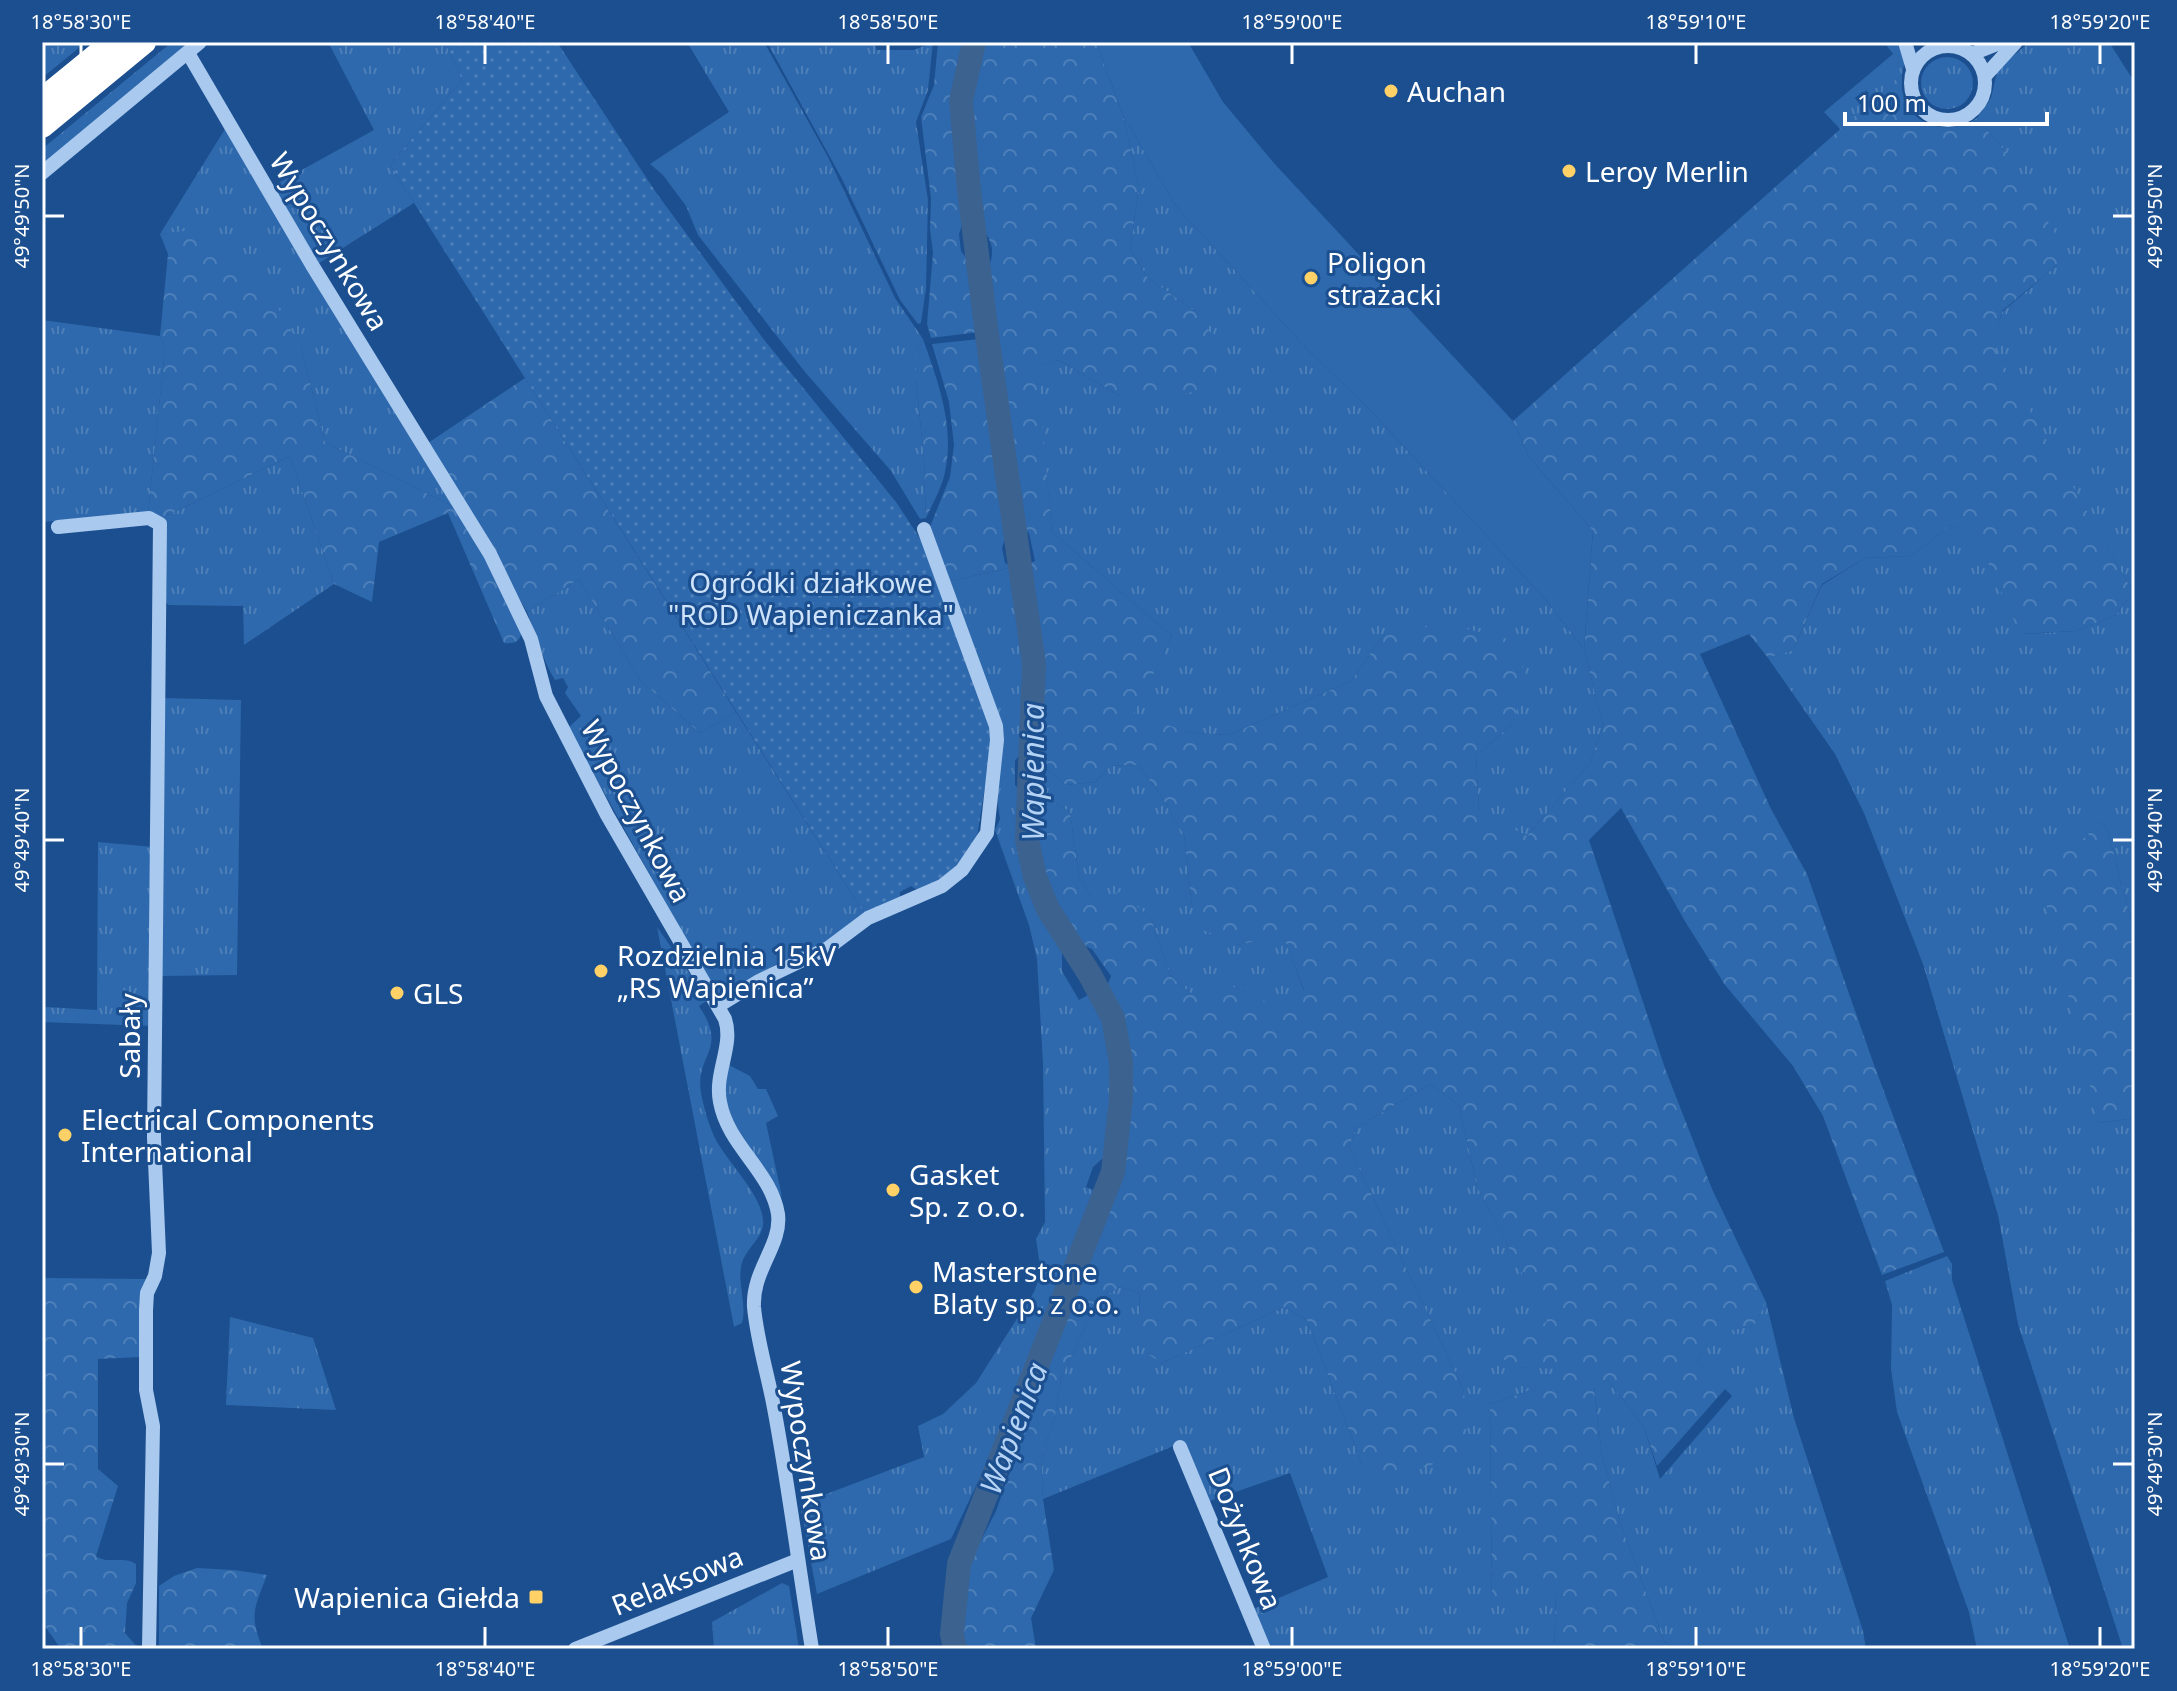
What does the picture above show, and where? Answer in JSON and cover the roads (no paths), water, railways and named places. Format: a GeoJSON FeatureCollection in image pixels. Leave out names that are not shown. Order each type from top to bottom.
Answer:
{"type":"FeatureCollection","features":[{"type":"Feature","properties":{"kind":"highway"},"geometry":{"type":"LineString","coordinates":[[42,100],[113,42]]}},
{"type":"Feature","properties":{"kind":"highway"},"geometry":{"type":"LineString","coordinates":[[42,126],[144,42]]}},
{"type":"Feature","properties":{"kind":"street"},"geometry":{"type":"LineString","coordinates":[[42,173],[200,42]]}},
{"type":"Feature","properties":{"kind":"street"},"geometry":{"type":"LineString","coordinates":[[1905,42],[1913,69],[1912,94],[1927,114],[1938,119],[1963,117],[1973,110],[1985,88],[1985,76],[1972,54],[1949,46],[1932,45],[1913,69]]}},
{"type":"Feature","properties":{"kind":"street"},"geometry":{"type":"LineString","coordinates":[[1972,54],[2002,42]]}},
{"type":"Feature","properties":{"kind":"street"},"geometry":{"type":"LineString","coordinates":[[1985,76],[2016,42]]}},
{"type":"Feature","properties":{"kind":"street","name":"Wypoczynkowa"},"geometry":{"type":"LineString","coordinates":[[188,53],[312,265],[490,554],[531,639],[546,696],[607,815],[728,1027],[718,1087],[720,1104],[733,1139],[767,1185],[778,1213],[775,1240],[755,1286],[754,1307],[775,1409],[812,1649]]}},
{"type":"Feature","properties":{"kind":"street","name":"Sabały"},"geometry":{"type":"LineString","coordinates":[[58,527],[149,518],[160,524],[154,1138],[159,1253],[155,1276],[147,1293],[146,1310],[146,1390],[153,1426],[149,1649]]}},
{"type":"Feature","properties":{"kind":"street"},"geometry":{"type":"LineString","coordinates":[[718,1006],[773,974],[828,948],[868,918],[942,886],[973,858],[987,833],[996,726],[924,529]]}},
{"type":"Feature","properties":{"kind":"street","name":"Dożynkowa"},"geometry":{"type":"LineString","coordinates":[[1180,1447],[1264,1649]]}},
{"type":"Feature","properties":{"kind":"street","name":"Relaksowa"},"geometry":{"type":"LineString","coordinates":[[575,1649],[798,1560]]}},
{"type":"Feature","properties":{"kind":"waterway","name":"Wapienica"},"geometry":{"type":"LineString","coordinates":[[955,1649],[952,1634],[959,1564],[1113,1172],[1121,1099],[1121,1062],[1113,1018],[1048,909],[1035,877],[1027,840],[1034,664],[969,190],[961,101],[974,42]]}},
{"type":"Feature","properties":{"kind":"place","name":"Auchan"},"geometry":{"type":"Point","coordinates":[1391,91]}},
{"type":"Feature","properties":{"kind":"place","name":"Leroy Merlin"},"geometry":{"type":"Point","coordinates":[1569,171]}},
{"type":"Feature","properties":{"kind":"place","name":"Poligon strażacki"},"geometry":{"type":"Point","coordinates":[1311,278]}},
{"type":"Feature","properties":{"kind":"place","name":"Rozdzielnia 15kV „RS Wapienica”"},"geometry":{"type":"Point","coordinates":[601,971]}},
{"type":"Feature","properties":{"kind":"place","name":"GLS"},"geometry":{"type":"Point","coordinates":[397,993]}},
{"type":"Feature","properties":{"kind":"place","name":"Electrical Components International"},"geometry":{"type":"Point","coordinates":[65,1135]}},
{"type":"Feature","properties":{"kind":"place","name":"Gasket Sp. z o.o."},"geometry":{"type":"Point","coordinates":[893,1190]}},
{"type":"Feature","properties":{"kind":"place","name":"Masterstone Blaty sp. z o.o."},"geometry":{"type":"Point","coordinates":[916,1287]}},
{"type":"Feature","properties":{"kind":"place","name":"Wapienica Giełda"},"geometry":{"type":"Point","coordinates":[536,1597]}},
{"type":"Feature","properties":{"kind":"park label","name":"Ogródki działkowe \"ROD Wapieniczanka\""},"geometry":{"type":"Point","coordinates":[811,598]}}]}
